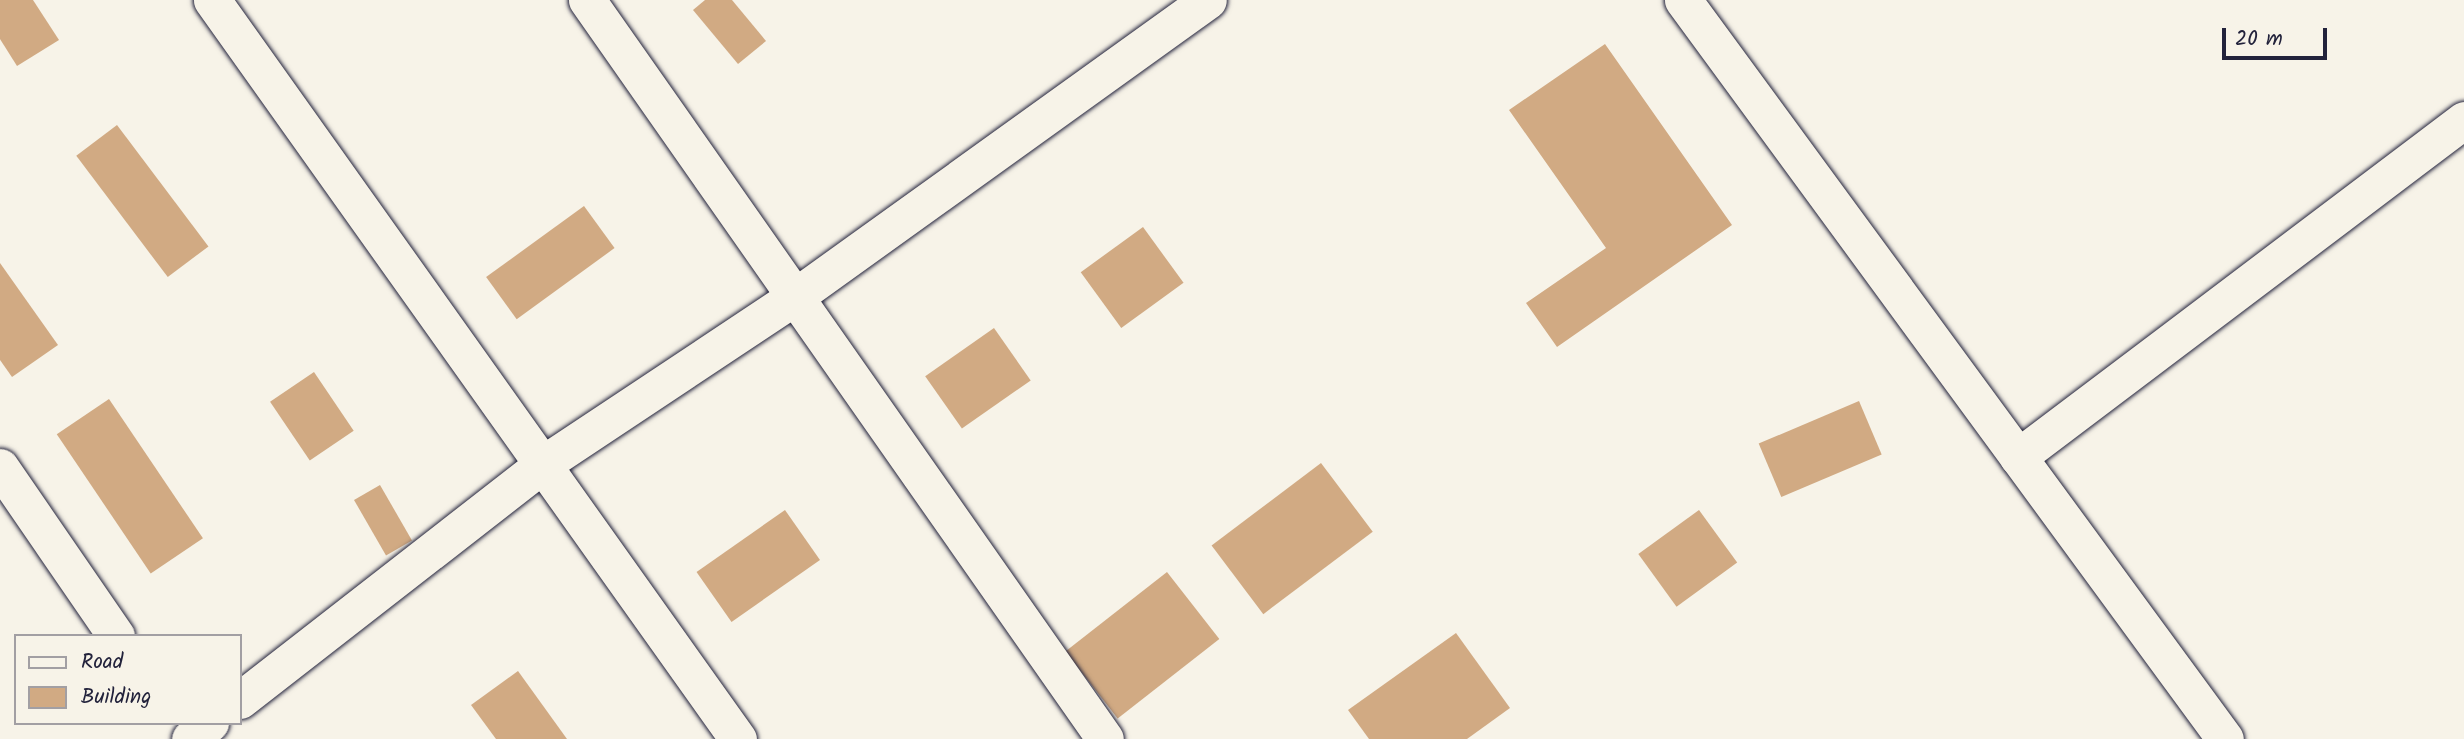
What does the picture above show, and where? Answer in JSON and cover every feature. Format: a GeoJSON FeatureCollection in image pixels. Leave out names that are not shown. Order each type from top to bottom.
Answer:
{"type":"FeatureCollection","features":[{"type":"Feature","properties":{"kind":"street"},"geometry":{"type":"LineString","coordinates":[[212,0],[738,739]]}},
{"type":"Feature","properties":{"kind":"street"},"geometry":{"type":"LineString","coordinates":[[587,0],[1105,739]]}},
{"type":"Feature","properties":{"kind":"street"},"geometry":{"type":"LineString","coordinates":[[242,698],[543,464],[796,296],[1208,0]]}},
{"type":"Feature","properties":{"kind":"street"},"geometry":{"type":"LineString","coordinates":[[1683,0],[2225,739]]}},
{"type":"Feature","properties":{"kind":"street"},"geometry":{"type":"LineString","coordinates":[[2018,457],[2464,120]]}},
{"type":"Feature","properties":{"kind":"street"},"geometry":{"type":"LineString","coordinates":[[0,467],[115,634]]}},
{"type":"Feature","properties":{"kind":"street"},"geometry":{"type":"LineString","coordinates":[[188,739],[207,725]]}},
{"type":"Feature","properties":{"kind":"building"},"geometry":{"type":"Polygon","coordinates":[[[0,0],[33,0],[59,40],[17,66],[0,39],[0,0]]]}},
{"type":"Feature","properties":{"kind":"building"},"geometry":{"type":"Polygon","coordinates":[[[705,0],[732,0],[766,41],[738,64],[693,10],[705,0]]]}},
{"type":"Feature","properties":{"kind":"building"},"geometry":{"type":"Polygon","coordinates":[[[1605,44],[1732,225],[1557,347],[1526,303],[1606,248],[1509,110],[1605,44]]]}},
{"type":"Feature","properties":{"kind":"building"},"geometry":{"type":"Polygon","coordinates":[[[117,125],[208,246],[168,277],[76,156],[117,125]]]}},
{"type":"Feature","properties":{"kind":"building"},"geometry":{"type":"Polygon","coordinates":[[[584,206],[615,248],[517,319],[486,277],[584,206]]]}},
{"type":"Feature","properties":{"kind":"building"},"geometry":{"type":"Polygon","coordinates":[[[1143,227],[1184,283],[1121,328],[1081,272],[1143,227]]]}},
{"type":"Feature","properties":{"kind":"building"},"geometry":{"type":"Polygon","coordinates":[[[0,263],[58,345],[12,377],[0,360],[0,263]]]}},
{"type":"Feature","properties":{"kind":"building"},"geometry":{"type":"Polygon","coordinates":[[[994,328],[1031,380],[962,429],[925,376],[994,328]]]}},
{"type":"Feature","properties":{"kind":"building"},"geometry":{"type":"Polygon","coordinates":[[[314,372],[354,431],[310,460],[270,402],[314,372]]]}},
{"type":"Feature","properties":{"kind":"building"},"geometry":{"type":"Polygon","coordinates":[[[109,399],[203,538],[151,574],[57,434],[109,399]]]}},
{"type":"Feature","properties":{"kind":"building"},"geometry":{"type":"Polygon","coordinates":[[[1859,401],[1882,454],[1781,497],[1759,444],[1859,401]]]}},
{"type":"Feature","properties":{"kind":"building"},"geometry":{"type":"Polygon","coordinates":[[[1321,463],[1373,532],[1263,614],[1212,545],[1321,463]]]}},
{"type":"Feature","properties":{"kind":"building"},"geometry":{"type":"Polygon","coordinates":[[[380,485],[412,540],[386,555],[354,500],[380,485]]]}},
{"type":"Feature","properties":{"kind":"building"},"geometry":{"type":"Polygon","coordinates":[[[785,510],[820,560],[732,622],[697,572],[785,510]]]}},
{"type":"Feature","properties":{"kind":"building"},"geometry":{"type":"Polygon","coordinates":[[[1699,510],[1737,563],[1677,607],[1638,554],[1699,510]]]}},
{"type":"Feature","properties":{"kind":"building"},"geometry":{"type":"Polygon","coordinates":[[[1167,572],[1219,639],[1118,718],[1065,651],[1167,572]]]}},
{"type":"Feature","properties":{"kind":"building"},"geometry":{"type":"Polygon","coordinates":[[[1456,633],[1510,708],[1467,739],[1369,739],[1348,710],[1456,633]]]}},
{"type":"Feature","properties":{"kind":"building"},"geometry":{"type":"Polygon","coordinates":[[[518,671],[567,739],[496,739],[471,705],[518,671]]]}}]}
